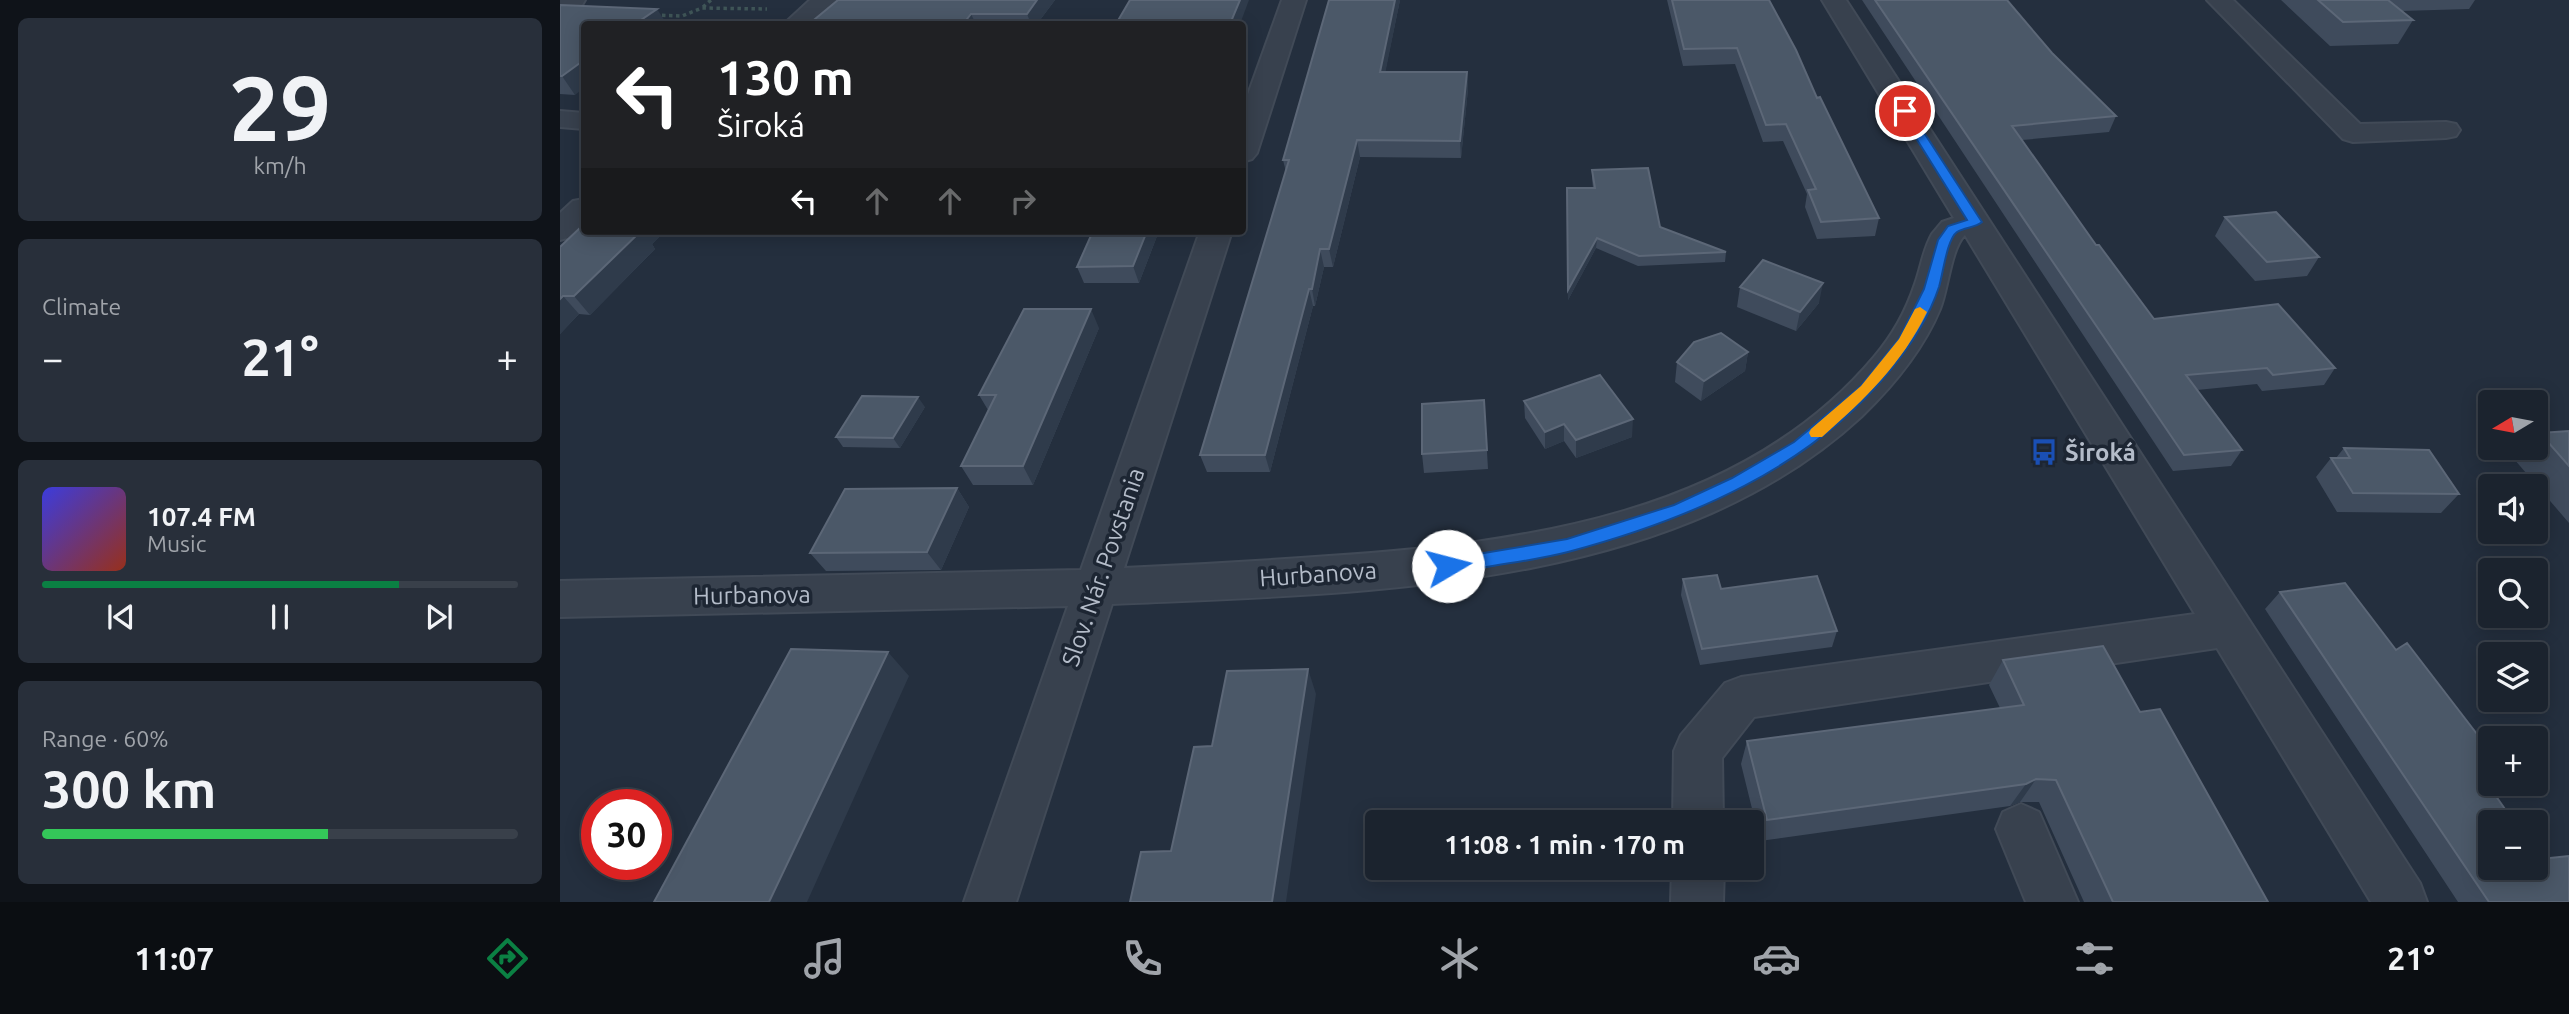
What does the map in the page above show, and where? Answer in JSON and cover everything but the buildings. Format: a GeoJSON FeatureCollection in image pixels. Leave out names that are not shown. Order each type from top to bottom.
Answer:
{"type":"FeatureCollection","features":[{"type":"Feature","properties":{"kind":"street"},"geometry":{"type":"LineString","coordinates":[[560,6],[573,0]]}},
{"type":"Feature","properties":{"kind":"street"},"geometry":{"type":"LineString","coordinates":[[800,21],[825,0]]}},
{"type":"Feature","properties":{"kind":"street"},"geometry":{"type":"LineString","coordinates":[[1246,141],[1294,0]]}},
{"type":"Feature","properties":{"kind":"street"},"geometry":{"type":"LineString","coordinates":[[1834,0],[2401,902]]}},
{"type":"Feature","properties":{"kind":"street"},"geometry":{"type":"LineString","coordinates":[[2219,0],[2353,133],[2446,130]]}},
{"type":"Feature","properties":{"kind":"street"},"geometry":{"type":"LineString","coordinates":[[560,119],[581,121]]}},
{"type":"Feature","properties":{"kind":"street"},"geometry":{"type":"LineString","coordinates":[[560,229],[581,211]]}},
{"type":"Feature","properties":{"kind":"street","name":"Hurbanova"},"geometry":{"type":"LineString","coordinates":[[560,599],[1096,589],[1448,566],[1567,546],[1680,509],[1738,483],[1800,446],[1866,390],[1905,341],[1931,289],[1945,240],[1952,229],[1975,222]]}},
{"type":"Feature","properties":{"kind":"street","name":"Slov. Nár. Povstania"},"geometry":{"type":"LineString","coordinates":[[990,902],[1215,235]]}},
{"type":"Feature","properties":{"kind":"street"},"geometry":{"type":"LineString","coordinates":[[1698,810],[1698,751],[1741,698],[2227,628]]}},
{"type":"Feature","properties":{"kind":"street"},"geometry":{"type":"LineString","coordinates":[[2021,829],[2052,902]]}},
{"type":"Feature","properties":{"kind":"street"},"geometry":{"type":"LineString","coordinates":[[1697,902],[1698,880]]}},
{"type":"Feature","properties":{"kind":"path"},"geometry":{"type":"LineString","coordinates":[[655,15],[682,16],[702,8],[711,0]]}},
{"type":"Feature","properties":{"kind":"path"},"geometry":{"type":"LineString","coordinates":[[702,8],[771,9]]}},
{"type":"Feature","properties":{"kind":"slow traffic"},"geometry":{"type":"LineString","coordinates":[[1817,433],[1866,390],[1905,341],[1920,312]]}},
{"type":"Feature","properties":{"kind":"place","name":"Široká"},"geometry":{"type":"Point","coordinates":[2044,452]}},
{"type":"Feature","properties":{"kind":"route"},"geometry":{"type":"LineString","coordinates":[[1448,566],[1567,546],[1680,509],[1738,483],[1800,446],[1866,390],[1905,341],[1931,289],[1945,240],[1952,229],[1975,222],[1905,111]]}}]}
